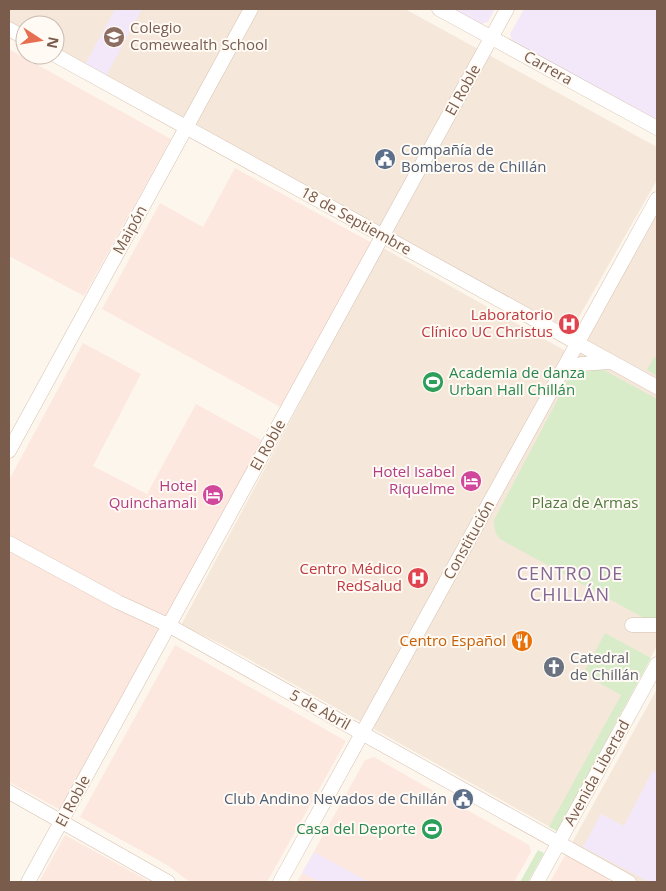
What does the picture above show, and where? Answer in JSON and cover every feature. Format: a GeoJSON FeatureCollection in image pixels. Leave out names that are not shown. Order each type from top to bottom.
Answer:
{"type":"FeatureCollection","features":[{"type":"Feature","properties":{"kind":"street","name":"Maipón"},"geometry":{"type":"LineString","coordinates":[[9,451],[251,9]]}},
{"type":"Feature","properties":{"kind":"street","name":"Carrera"},"geometry":{"type":"LineString","coordinates":[[439,9],[657,128]]}},
{"type":"Feature","properties":{"kind":"street","name":"El Roble"},"geometry":{"type":"LineString","coordinates":[[28,882],[507,9]]}},
{"type":"Feature","properties":{"kind":"street","name":"18 de Septiembre"},"geometry":{"type":"LineString","coordinates":[[65,60],[657,387]]}},
{"type":"Feature","properties":{"kind":"street","name":"Constitución"},"geometry":{"type":"LineString","coordinates":[[280,882],[657,199]]}},
{"type":"Feature","properties":{"kind":"street"},"geometry":{"type":"LineString","coordinates":[[560,374],[581,364],[601,361],[611,362]]}},
{"type":"Feature","properties":{"kind":"street","name":"5 de Abril"},"geometry":{"type":"LineString","coordinates":[[9,543],[118,602],[168,625],[629,882]]}},
{"type":"Feature","properties":{"kind":"street"},"geometry":{"type":"LineString","coordinates":[[632,625],[657,625]]}},
{"type":"Feature","properties":{"kind":"street","name":"Avenida Libertad"},"geometry":{"type":"LineString","coordinates":[[537,882],[657,664]]}},
{"type":"Feature","properties":{"kind":"street"},"geometry":{"type":"LineString","coordinates":[[9,792],[168,882]]}},
{"type":"Feature","properties":{"kind":"shaded area"},"geometry":{"type":"Polygon","coordinates":[[[9,9],[405,9],[657,147],[657,180],[571,331],[420,251],[65,56],[65,15],[15,15],[15,28],[9,25],[9,9]]]}},
{"type":"Feature","properties":{"kind":"shaded area","name":"Colegio Comewealth School"},"geometry":{"type":"Polygon","coordinates":[[[115,9],[142,9],[106,76],[85,65],[115,9]]]}},
{"type":"Feature","properties":{"kind":"shaded area"},"geometry":{"type":"Polygon","coordinates":[[[453,9],[495,9],[488,22],[481,24],[453,9]]]}},
{"type":"Feature","properties":{"kind":"shaded area"},"geometry":{"type":"Polygon","coordinates":[[[524,9],[657,9],[657,122],[512,40],[510,34],[524,9]]]}},
{"type":"Feature","properties":{"kind":"shaded area"},"geometry":{"type":"Polygon","coordinates":[[[9,49],[15,52],[15,65],[38,65],[171,139],[84,296],[9,256],[9,49]]]}},
{"type":"Feature","properties":{"kind":"shaded area"},"geometry":{"type":"Polygon","coordinates":[[[235,168],[372,243],[282,408],[102,309],[160,203],[203,227],[235,168]]]}},
{"type":"Feature","properties":{"kind":"shaded area"},"geometry":{"type":"Polygon","coordinates":[[[657,211],[657,646],[557,831],[225,646],[181,625],[383,248],[578,358],[657,211]]]}},
{"type":"Feature","properties":{"kind":"shaded area"},"geometry":{"type":"Polygon","coordinates":[[[83,343],[141,374],[93,466],[147,494],[196,404],[265,442],[61,810],[9,782],[9,480],[83,343]]]}},
{"type":"Feature","properties":{"kind":"shaded area"},"geometry":{"type":"Polygon","coordinates":[[[175,645],[346,741],[267,882],[190,882],[167,865],[80,817],[175,645]]]}},
{"type":"Feature","properties":{"kind":"shaded area"},"geometry":{"type":"Polygon","coordinates":[[[657,689],[657,882],[617,882],[568,850],[657,689]]]}},
{"type":"Feature","properties":{"kind":"shaded area"},"geometry":{"type":"Polygon","coordinates":[[[374,757],[529,845],[531,852],[514,882],[297,882],[365,760],[374,757]]]}},
{"type":"Feature","properties":{"kind":"shaded area"},"geometry":{"type":"Polygon","coordinates":[[[653,770],[657,773],[657,882],[649,882],[583,847],[601,814],[624,826],[653,770]]]}},
{"type":"Feature","properties":{"kind":"shaded area"},"geometry":{"type":"Polygon","coordinates":[[[65,835],[125,868],[150,882],[39,882],[65,835]]]}},
{"type":"Feature","properties":{"kind":"shaded area"},"geometry":{"type":"Polygon","coordinates":[[[568,850],[611,876],[608,882],[550,882],[568,850]]]}},
{"type":"Feature","properties":{"kind":"shaded area"},"geometry":{"type":"Polygon","coordinates":[[[314,852],[369,882],[320,882],[302,873],[314,852]]]}},
{"type":"Feature","properties":{"kind":"green space"},"geometry":{"type":"Polygon","coordinates":[[[654,357],[657,359],[657,376],[647,370],[654,357]]]}},
{"type":"Feature","properties":{"kind":"green space","name":"Plaza de Armas"},"geometry":{"type":"Polygon","coordinates":[[[602,369],[657,399],[657,618],[649,620],[500,539],[495,528],[494,520],[569,378],[579,371],[602,369]]]}},
{"type":"Feature","properties":{"kind":"green space"},"geometry":{"type":"Polygon","coordinates":[[[605,633],[651,658],[557,831],[549,827],[621,695],[583,674],[605,633]]]}},
{"type":"Feature","properties":{"kind":"green space"},"geometry":{"type":"Polygon","coordinates":[[[538,850],[544,853],[528,882],[520,882],[538,850]]]}},
{"type":"Feature","properties":{"kind":"place","name":"Colegio Comewealth School"},"geometry":{"type":"Point","coordinates":[114,37]}},
{"type":"Feature","properties":{"kind":"place","name":"Compañía de Bomberos de Chillán"},"geometry":{"type":"Point","coordinates":[385,159]}},
{"type":"Feature","properties":{"kind":"place","name":"Laboratorio Clínico UC Christus"},"geometry":{"type":"Point","coordinates":[569,324]}},
{"type":"Feature","properties":{"kind":"place","name":"Academia de danza Urban Hall Chillán"},"geometry":{"type":"Point","coordinates":[433,382]}},
{"type":"Feature","properties":{"kind":"place","name":"Hotel Isabel Riquelme"},"geometry":{"type":"Point","coordinates":[471,481]}},
{"type":"Feature","properties":{"kind":"place","name":"Hotel Quinchamali"},"geometry":{"type":"Point","coordinates":[213,495]}},
{"type":"Feature","properties":{"kind":"place","name":"Centro Médico RedSalud"},"geometry":{"type":"Point","coordinates":[418,578]}},
{"type":"Feature","properties":{"kind":"place","name":"Centro Español"},"geometry":{"type":"Point","coordinates":[522,641]}},
{"type":"Feature","properties":{"kind":"place","name":"Catedral de Chillán"},"geometry":{"type":"Point","coordinates":[554,667]}},
{"type":"Feature","properties":{"kind":"place","name":"Club Andino Nevados de Chillán"},"geometry":{"type":"Point","coordinates":[463,799]}},
{"type":"Feature","properties":{"kind":"place","name":"Casa del Deporte"},"geometry":{"type":"Point","coordinates":[432,829]}},
{"type":"Feature","properties":{"kind":"district","name":"CENTRO DE CHILLÁN"},"geometry":{"type":"Point","coordinates":[570,584]}}]}
